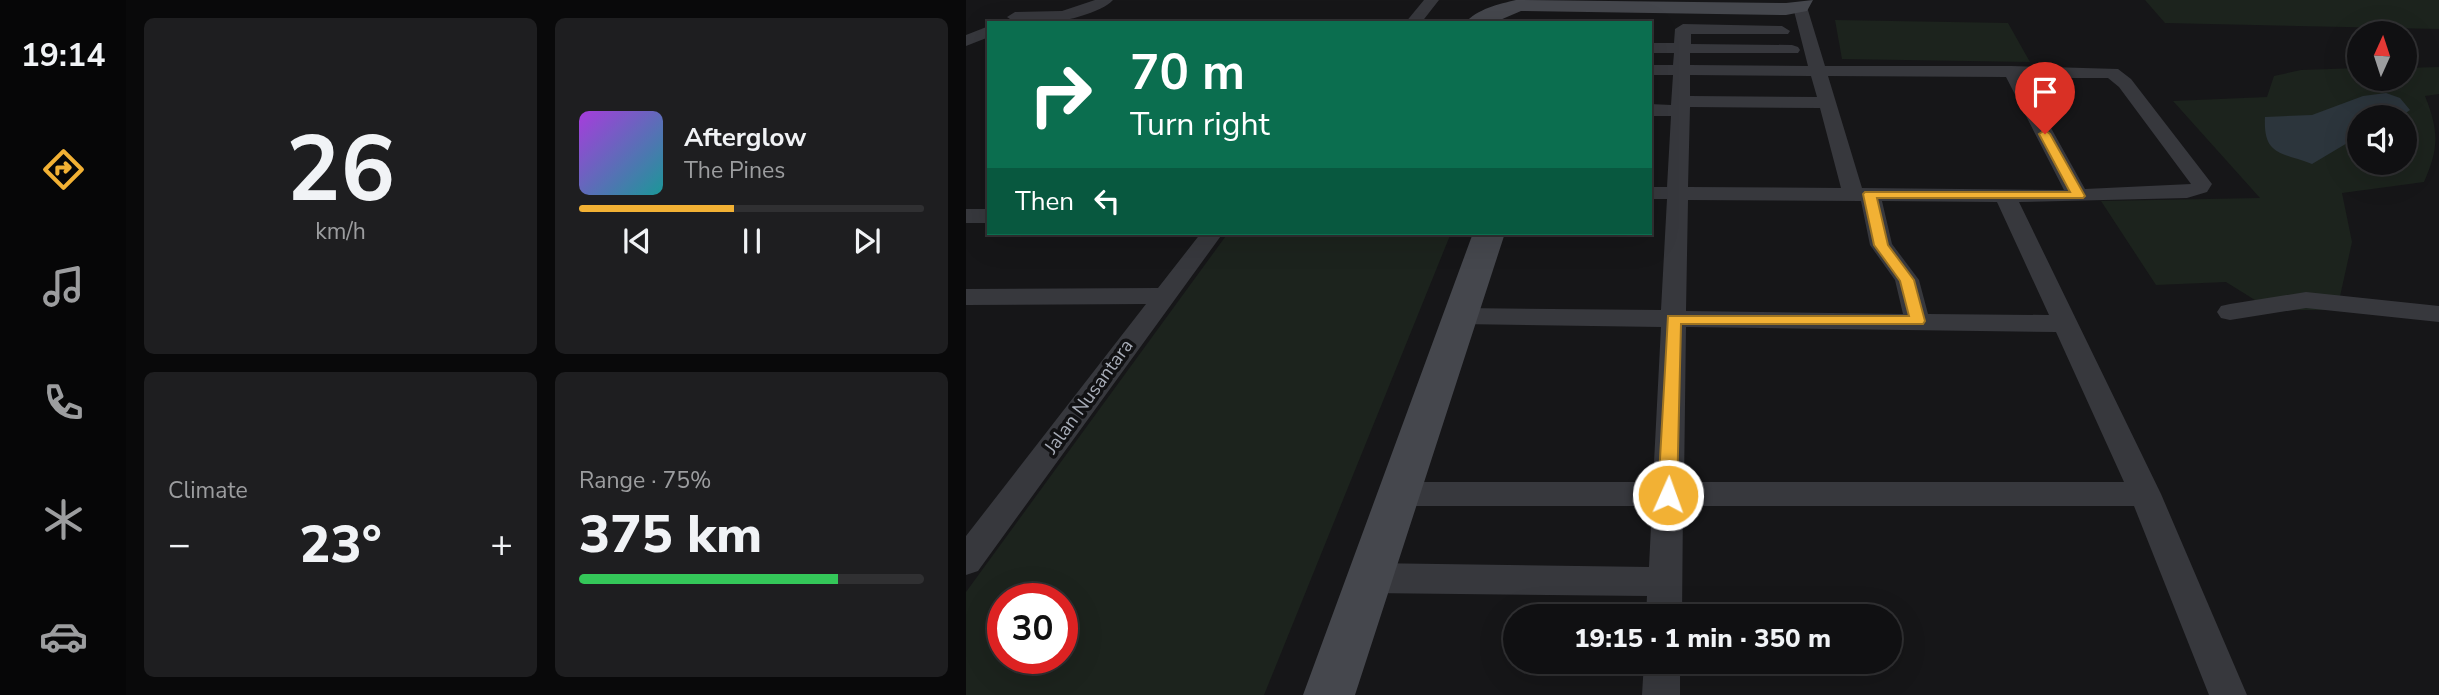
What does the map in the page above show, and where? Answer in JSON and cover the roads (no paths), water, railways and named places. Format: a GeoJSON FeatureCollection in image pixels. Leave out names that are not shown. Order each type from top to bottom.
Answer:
{"type":"FeatureCollection","features":[{"type":"Feature","properties":{"kind":"main road"},"geometry":{"type":"LineString","coordinates":[[1479,21],[1501,4],[1593,3],[1781,9],[1801,3]]}},
{"type":"Feature","properties":{"kind":"main road"},"geometry":{"type":"LineString","coordinates":[[1329,695],[1488,235]]}},
{"type":"Feature","properties":{"kind":"street"},"geometry":{"type":"LineString","coordinates":[[1010,20],[1060,18],[1083,12],[1106,0]]}},
{"type":"Feature","properties":{"kind":"street"},"geometry":{"type":"LineString","coordinates":[[1415,21],[1432,0]]}},
{"type":"Feature","properties":{"kind":"street"},"geometry":{"type":"LineString","coordinates":[[1010,20],[1049,1]]}},
{"type":"Feature","properties":{"kind":"street"},"geometry":{"type":"LineString","coordinates":[[1801,3],[1828,103],[1861,194],[1881,245],[1907,280],[1917,321]]}},
{"type":"Feature","properties":{"kind":"street"},"geometry":{"type":"LineString","coordinates":[[1664,604],[1683,29],[1787,40]]}},
{"type":"Feature","properties":{"kind":"street"},"geometry":{"type":"LineString","coordinates":[[966,41],[987,32]]}},
{"type":"Feature","properties":{"kind":"street"},"geometry":{"type":"LineString","coordinates":[[966,41],[987,44]]}},
{"type":"Feature","properties":{"kind":"street"},"geometry":{"type":"LineString","coordinates":[[1652,49],[1682,60],[1818,71],[2102,71],[2118,75],[2202,184],[2200,188],[2187,192],[2078,196],[1652,193]]}},
{"type":"Feature","properties":{"kind":"street"},"geometry":{"type":"LineString","coordinates":[[1652,69],[1682,60]]}},
{"type":"Feature","properties":{"kind":"street"},"geometry":{"type":"LineString","coordinates":[[2011,71],[2078,196]]}},
{"type":"Feature","properties":{"kind":"street"},"geometry":{"type":"LineString","coordinates":[[1652,110],[1680,106],[1828,103]]}},
{"type":"Feature","properties":{"kind":"street"},"geometry":{"type":"LineString","coordinates":[[2005,195],[2145,494],[2228,695]]}},
{"type":"Feature","properties":{"kind":"street"},"geometry":{"type":"LineString","coordinates":[[966,216],[987,216]]}},
{"type":"Feature","properties":{"kind":"street","name":"Jalan Nusantara"},"geometry":{"type":"LineString","coordinates":[[966,561],[1161,296],[1210,235]]}},
{"type":"Feature","properties":{"kind":"street"},"geometry":{"type":"LineString","coordinates":[[966,297],[1161,296]]}},
{"type":"Feature","properties":{"kind":"street"},"geometry":{"type":"LineString","coordinates":[[2230,312],[2306,300],[2439,314]]}},
{"type":"Feature","properties":{"kind":"street"},"geometry":{"type":"LineString","coordinates":[[1460,316],[2067,324]]}},
{"type":"Feature","properties":{"kind":"street"},"geometry":{"type":"LineString","coordinates":[[1398,494],[2145,494]]}},
{"type":"Feature","properties":{"kind":"street"},"geometry":{"type":"LineString","coordinates":[[1369,578],[1665,582]]}},
{"type":"Feature","properties":{"kind":"street"},"geometry":{"type":"LineString","coordinates":[[1661,695],[1662,674]]}}]}
